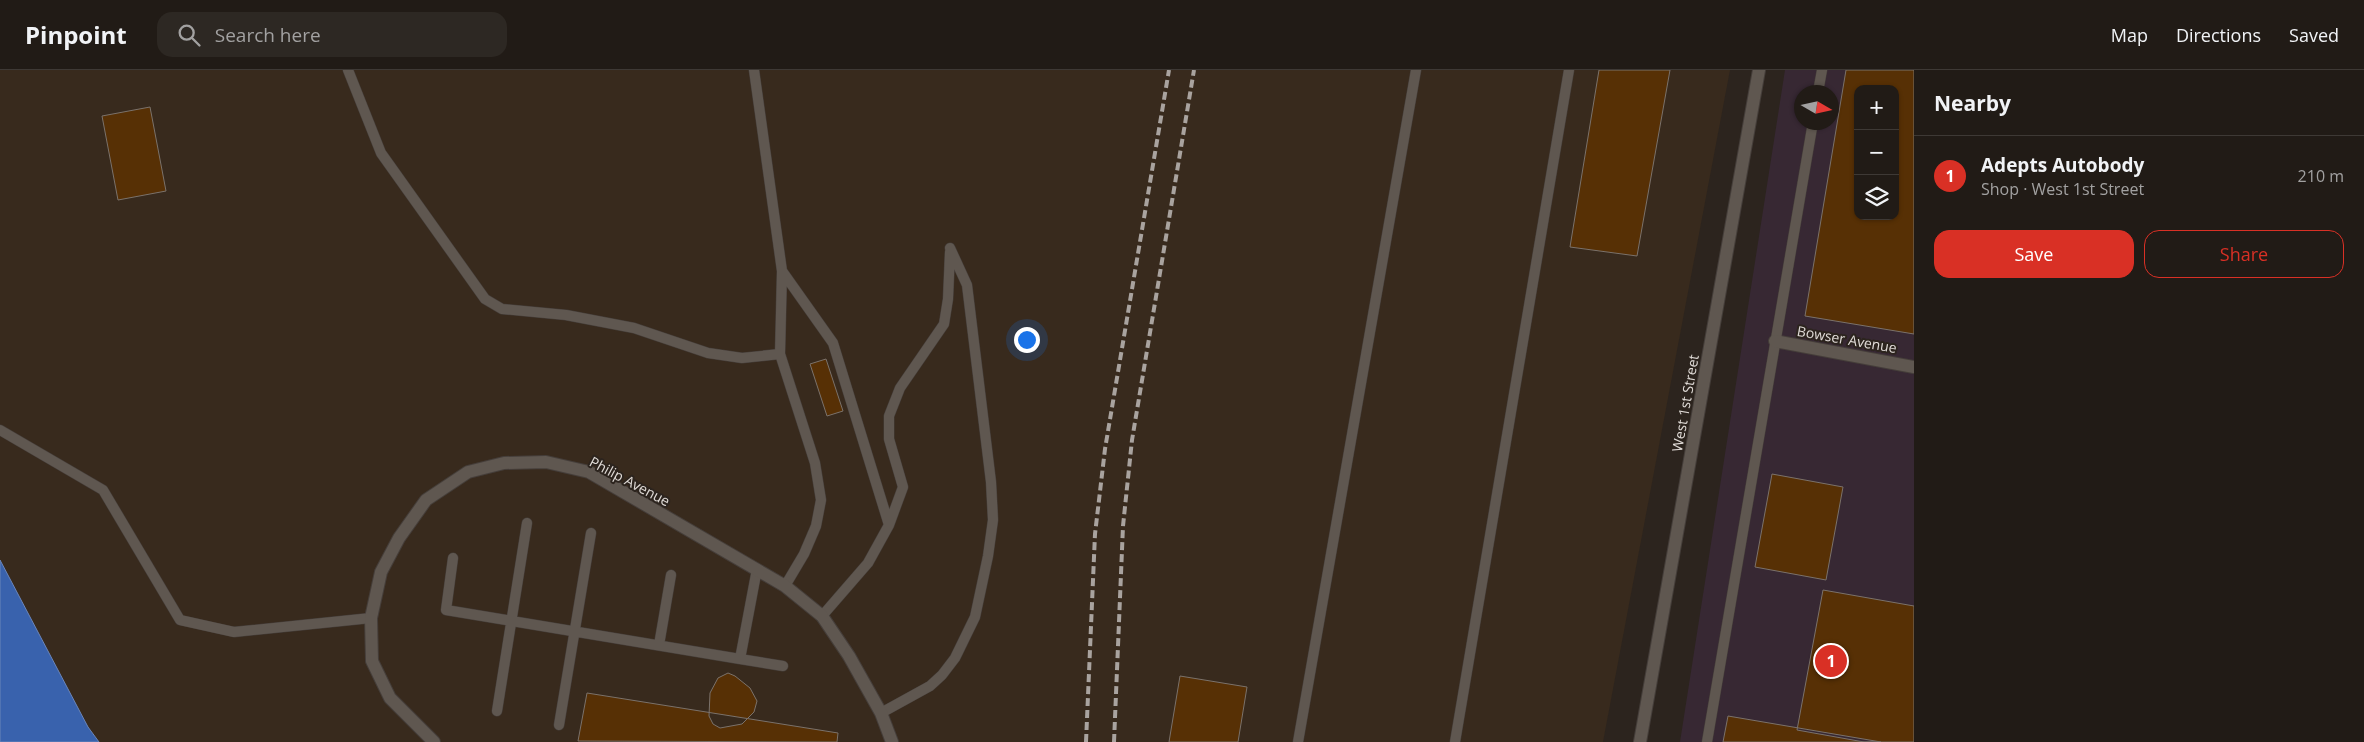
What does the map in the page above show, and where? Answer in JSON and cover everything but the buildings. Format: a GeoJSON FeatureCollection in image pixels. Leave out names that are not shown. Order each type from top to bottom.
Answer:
{"type":"FeatureCollection","features":[{"type":"Feature","properties":{"kind":"street","name":"West 1st Street"},"geometry":{"type":"LineString","coordinates":[[1640,742],[1759,70]]}},
{"type":"Feature","properties":{"kind":"street","name":"Bowser Avenue"},"geometry":{"type":"LineString","coordinates":[[1775,341],[1914,367]]}},
{"type":"Feature","properties":{"kind":"street","name":"Philip Avenue"},"geometry":{"type":"LineString","coordinates":[[434,742],[390,698],[372,661],[371,618],[381,572],[399,538],[426,500],[468,472],[504,463],[546,462],[589,472],[785,586],[822,616],[849,656],[881,713],[892,742]]}},
{"type":"Feature","properties":{"kind":"lane"},"geometry":{"type":"LineString","coordinates":[[348,70],[381,153],[484,300],[502,309],[566,315],[634,328],[708,353],[742,358],[780,354]]}},
{"type":"Feature","properties":{"kind":"lane"},"geometry":{"type":"LineString","coordinates":[[754,70],[782,271],[780,354],[811,448],[821,500],[816,526],[804,554],[785,586]]}},
{"type":"Feature","properties":{"kind":"lane"},"geometry":{"type":"LineString","coordinates":[[1298,742],[1416,70]]}},
{"type":"Feature","properties":{"kind":"lane"},"geometry":{"type":"LineString","coordinates":[[1455,742],[1569,70]]}},
{"type":"Feature","properties":{"kind":"lane"},"geometry":{"type":"LineString","coordinates":[[1819,85],[1822,70]]}},
{"type":"Feature","properties":{"kind":"lane"},"geometry":{"type":"LineString","coordinates":[[1707,742],[1812,130]]}},
{"type":"Feature","properties":{"kind":"lane"},"geometry":{"type":"LineString","coordinates":[[822,616],[868,563],[889,525],[903,487],[889,439],[889,416],[900,388],[944,324],[948,300],[950,248],[966,285],[991,482],[993,520],[988,556],[975,617],[955,658],[942,675],[930,686],[881,713]]}},
{"type":"Feature","properties":{"kind":"lane"},"geometry":{"type":"LineString","coordinates":[[782,271],[833,342],[889,525]]}},
{"type":"Feature","properties":{"kind":"lane"},"geometry":{"type":"LineString","coordinates":[[0,430],[103,490],[180,620],[234,632],[371,618]]}},
{"type":"Feature","properties":{"kind":"lane"},"geometry":{"type":"LineString","coordinates":[[497,711],[527,522]]}},
{"type":"Feature","properties":{"kind":"lane"},"geometry":{"type":"LineString","coordinates":[[559,725],[591,533]]}},
{"type":"Feature","properties":{"kind":"lane"},"geometry":{"type":"LineString","coordinates":[[453,558],[446,610],[783,666]]}},
{"type":"Feature","properties":{"kind":"lane"},"geometry":{"type":"LineString","coordinates":[[740,659],[757,569]]}},
{"type":"Feature","properties":{"kind":"lane"},"geometry":{"type":"LineString","coordinates":[[659,645],[671,575]]}},
{"type":"Feature","properties":{"kind":"shaded area"},"geometry":{"type":"Polygon","coordinates":[[[0,70],[1730,70],[1603,742],[99,742],[88,727],[0,560],[0,70]]]}},
{"type":"Feature","properties":{"kind":"shaded area"},"geometry":{"type":"Polygon","coordinates":[[[1785,70],[1914,70],[1914,742],[1680,742],[1785,70]]]}},
{"type":"Feature","properties":{"kind":"water"},"geometry":{"type":"Polygon","coordinates":[[[0,560],[88,727],[99,742],[0,742],[0,560]]]}},
{"type":"Feature","properties":{"kind":"railway"},"geometry":{"type":"LineString","coordinates":[[1086,742],[1095,534],[1105,449],[1169,70]]}},
{"type":"Feature","properties":{"kind":"railway"},"geometry":{"type":"LineString","coordinates":[[1114,742],[1123,526],[1132,440],[1194,70]]}},
{"type":"Feature","properties":{"kind":"place","name":"Adepts Autobody"},"geometry":{"type":"Point","coordinates":[1831,661]}}]}
